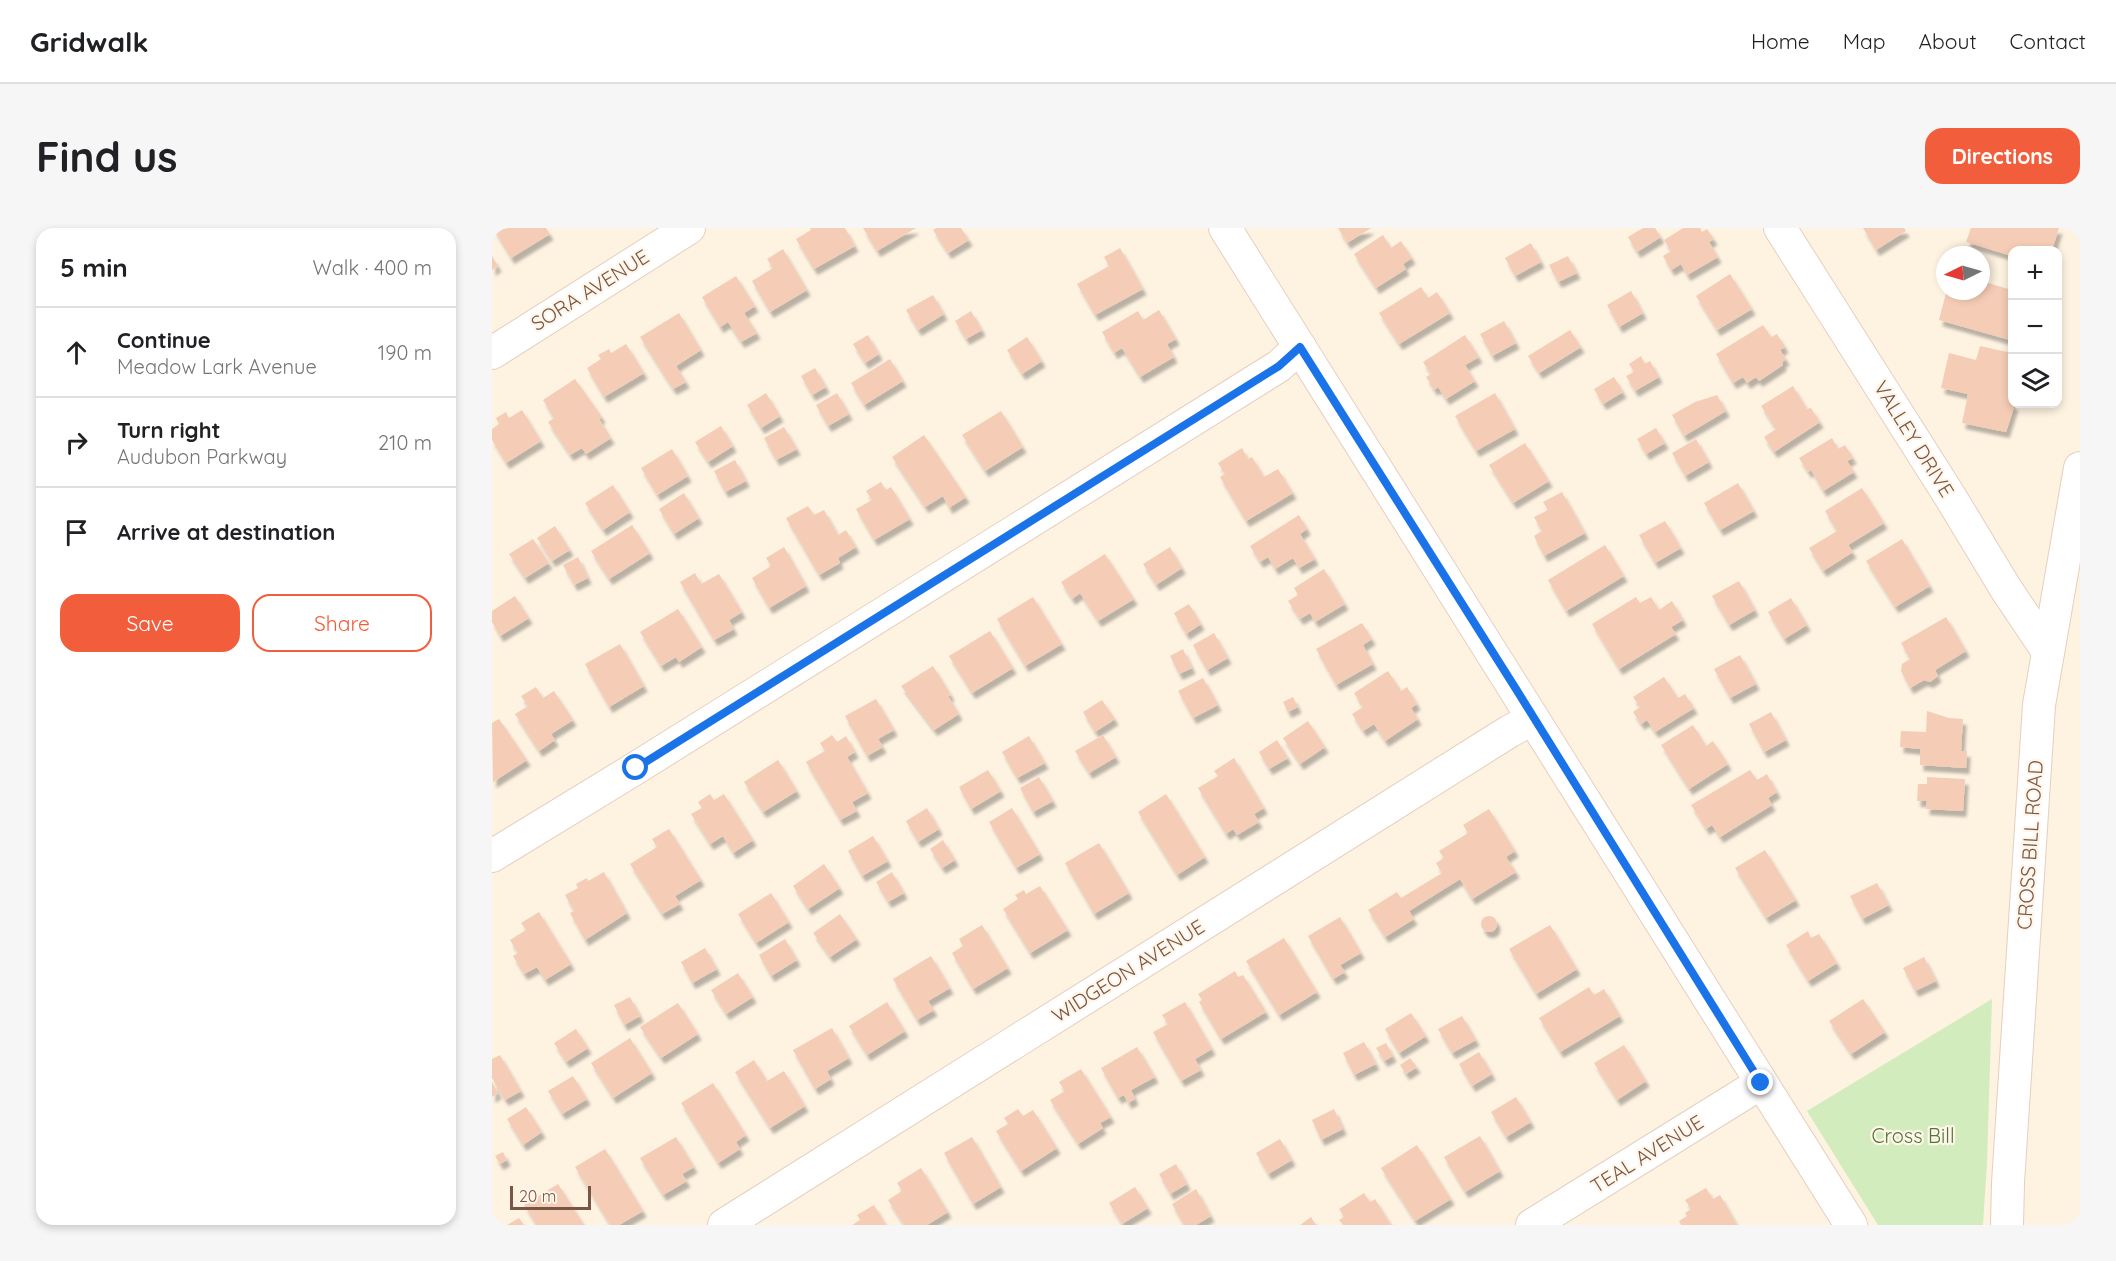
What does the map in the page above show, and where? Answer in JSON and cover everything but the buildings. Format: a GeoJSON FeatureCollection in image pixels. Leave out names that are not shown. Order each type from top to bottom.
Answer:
{"type":"FeatureCollection","features":[{"type":"Feature","properties":{"kind":"street","name":"SORA AVENUE"},"geometry":{"type":"LineString","coordinates":[[492,352],[689,228]]}},
{"type":"Feature","properties":{"kind":"street"},"geometry":{"type":"LineString","coordinates":[[1225,228],[1851,1225]]}},
{"type":"Feature","properties":{"kind":"street","name":"VALLEY DRIVE"},"geometry":{"type":"LineString","coordinates":[[1780,228],[2006,589],[2047,650]]}},
{"type":"Feature","properties":{"kind":"street"},"geometry":{"type":"LineString","coordinates":[[492,856],[666,750],[1279,366],[1300,347]]}},
{"type":"Feature","properties":{"kind":"street","name":"CROSS BILL ROAD"},"geometry":{"type":"LineString","coordinates":[[2007,1225],[2039,705],[2080,468]]}},
{"type":"Feature","properties":{"kind":"street","name":"WIDGEON AVENUE"},"geometry":{"type":"LineString","coordinates":[[724,1225],[1510,731],[1533,719]]}},
{"type":"Feature","properties":{"kind":"street","name":"TEAL AVENUE"},"geometry":{"type":"LineString","coordinates":[[1532,1225],[1761,1083]]}},
{"type":"Feature","properties":{"kind":"green space","name":"Cross Bill"},"geometry":{"type":"Polygon","coordinates":[[[1992,999],[1983,1225],[1878,1225],[1807,1111],[1992,999]]]}},
{"type":"Feature","properties":{"kind":"route"},"geometry":{"type":"LineString","coordinates":[[636,768],[1279,366],[1300,347],[1761,1083]]}}]}
